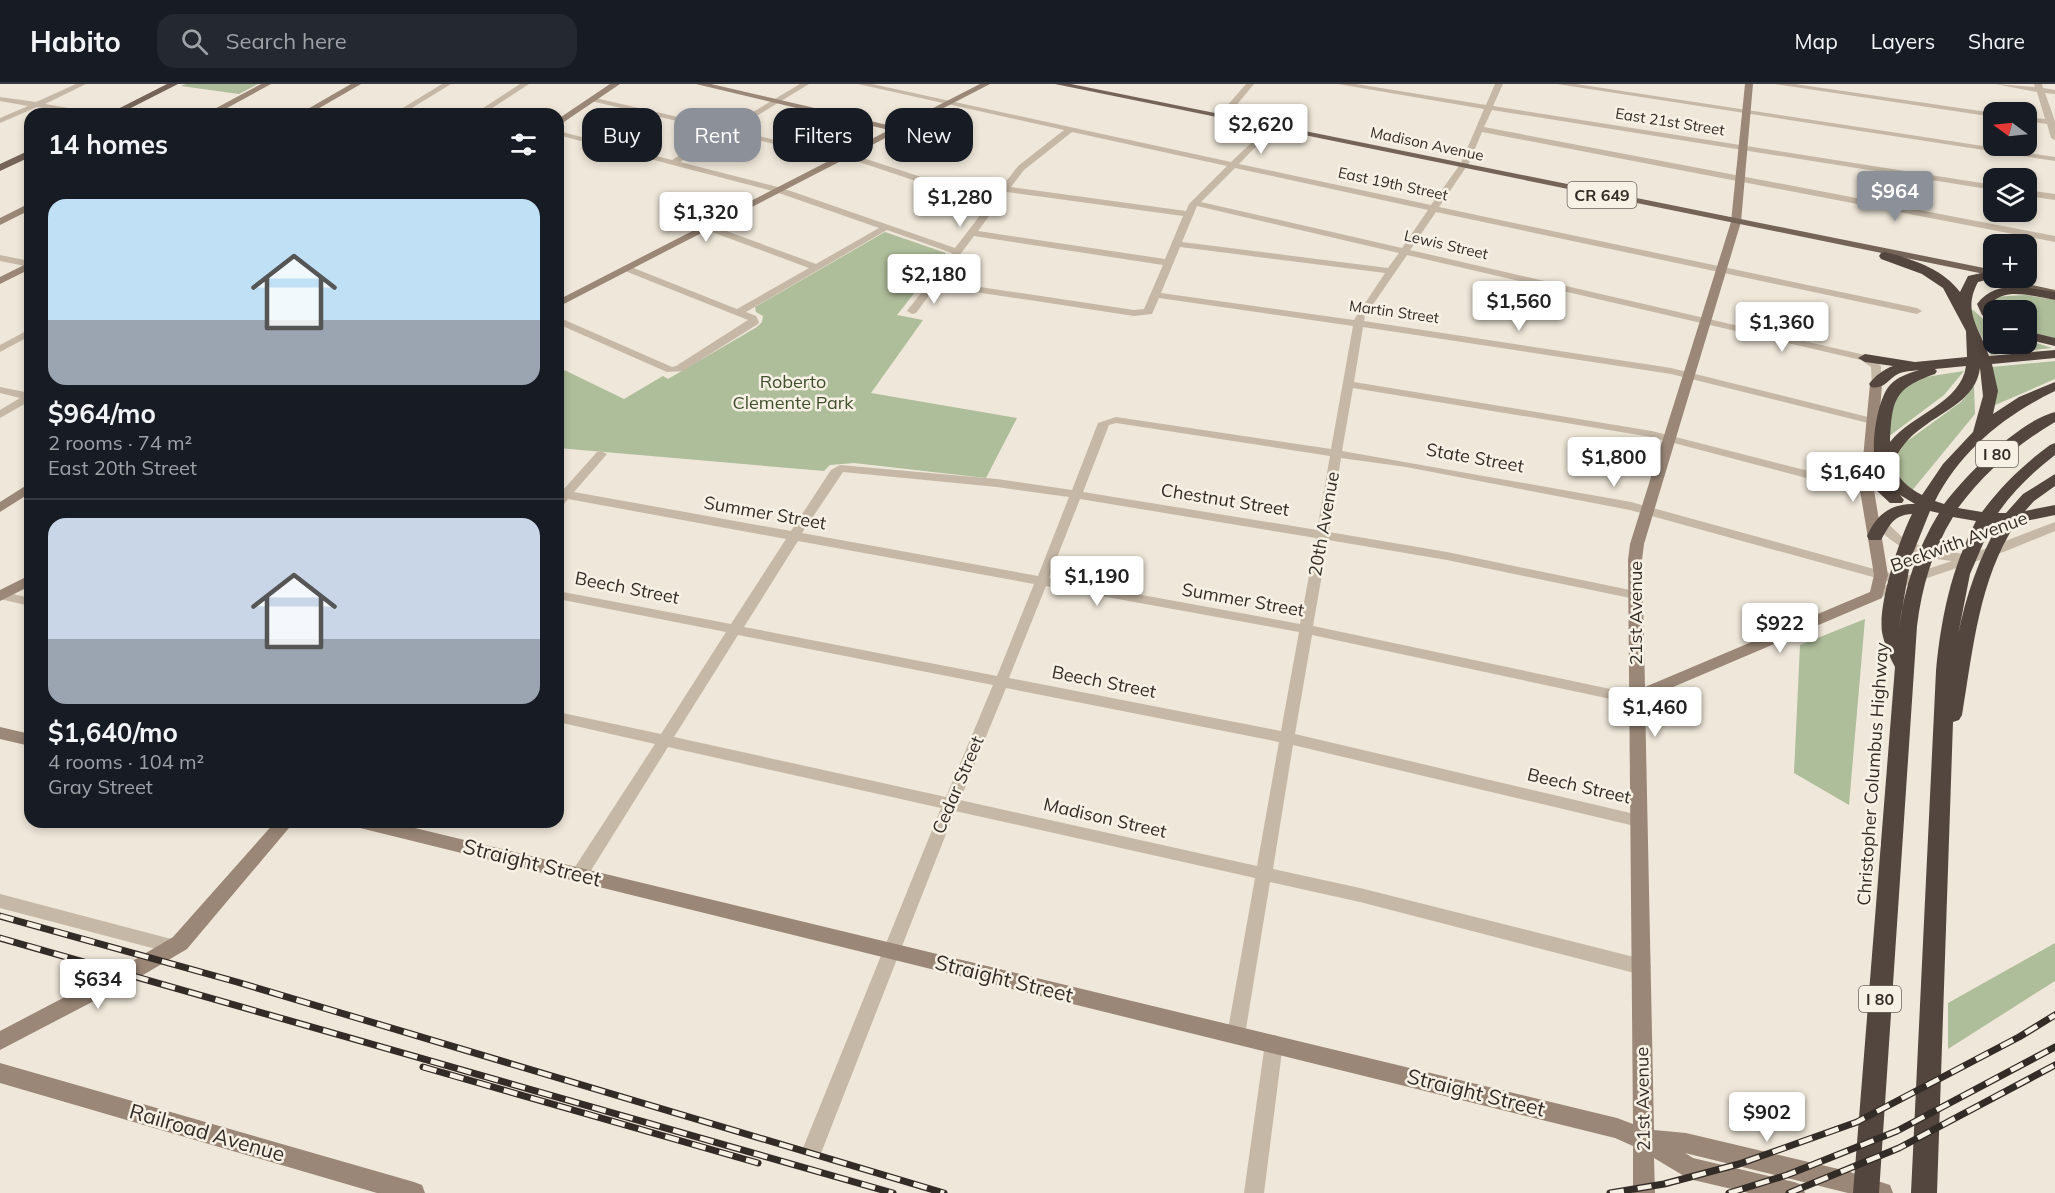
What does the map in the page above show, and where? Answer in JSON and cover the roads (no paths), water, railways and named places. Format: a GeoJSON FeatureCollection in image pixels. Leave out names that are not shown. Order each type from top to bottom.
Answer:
{"type":"FeatureCollection","features":[{"type":"Feature","properties":{"kind":"highway"},"geometry":{"type":"LineString","coordinates":[[1885,256],[1923,270],[1953,290],[1972,332],[1991,392],[1985,416],[1977,434]]}},
{"type":"Feature","properties":{"kind":"highway"},"geometry":{"type":"LineString","coordinates":[[1963,311],[1968,285],[1977,277],[1983,277]]}},
{"type":"Feature","properties":{"kind":"highway"},"geometry":{"type":"LineString","coordinates":[[2037,286],[2055,291]]}},
{"type":"Feature","properties":{"kind":"highway"},"geometry":{"type":"LineString","coordinates":[[1987,300],[1996,294],[2017,291],[2055,291]]}},
{"type":"Feature","properties":{"kind":"highway"},"geometry":{"type":"LineString","coordinates":[[2037,338],[2055,342]]}},
{"type":"Feature","properties":{"kind":"highway"},"geometry":{"type":"LineString","coordinates":[[1876,384],[1892,371],[1926,365],[2055,354]]}},
{"type":"Feature","properties":{"kind":"highway"},"geometry":{"type":"LineString","coordinates":[[1866,358],[1926,365]]}},
{"type":"Feature","properties":{"kind":"highway"},"geometry":{"type":"LineString","coordinates":[[1876,467],[1902,436],[1951,403],[1968,386],[1980,362]]}},
{"type":"Feature","properties":{"kind":"highway"},"geometry":{"type":"LineString","coordinates":[[1958,364],[1916,376],[1903,382],[1893,392],[1887,410],[1876,467],[1886,492],[1900,502],[1923,503],[1972,522],[2011,526],[2052,516]]}},
{"type":"Feature","properties":{"kind":"highway"},"geometry":{"type":"LineString","coordinates":[[1904,669],[1891,630],[1893,610],[1906,545],[1923,503],[1977,434],[2006,410],[2055,386]]}},
{"type":"Feature","properties":{"kind":"highway","name":"Christopher Columbus Highway"},"geometry":{"type":"LineString","coordinates":[[1866,1193],[1904,669],[1912,602],[1929,543],[1951,504],[1996,455],[2035,427],[2055,416]]}},
{"type":"Feature","properties":{"kind":"highway","name":"I 80"},"geometry":{"type":"LineString","coordinates":[[1924,1193],[1940,778],[1947,638],[1953,600],[1966,558],[1993,509],[2016,480],[2055,448]]}},
{"type":"Feature","properties":{"kind":"highway"},"geometry":{"type":"LineString","coordinates":[[1876,467],[1908,495],[1948,511],[1999,518],[2052,516]]}},
{"type":"Feature","properties":{"kind":"highway"},"geometry":{"type":"LineString","coordinates":[[1940,778],[1973,607],[1990,555],[2018,509],[2035,491],[2055,479]]}},
{"type":"Feature","properties":{"kind":"highway"},"geometry":{"type":"LineString","coordinates":[[1877,530],[1894,511],[1923,503]]}},
{"type":"Feature","properties":{"kind":"main road"},"geometry":{"type":"LineString","coordinates":[[124,108],[174,84]]}},
{"type":"Feature","properties":{"kind":"main road","name":"Madison Avenue"},"geometry":{"type":"LineString","coordinates":[[1059,84],[1983,273]]}},
{"type":"Feature","properties":{"kind":"main road"},"geometry":{"type":"LineString","coordinates":[[0,168],[24,156]]}},
{"type":"Feature","properties":{"kind":"main road","name":"Madison Avenue"},"geometry":{"type":"LineString","coordinates":[[1789,233],[1977,277],[2055,291]]}},
{"type":"Feature","properties":{"kind":"main road"},"geometry":{"type":"LineString","coordinates":[[2037,285],[2055,291]]}},
{"type":"Feature","properties":{"kind":"street"},"geometry":{"type":"LineString","coordinates":[[30,108],[82,84]]}},
{"type":"Feature","properties":{"kind":"street"},"geometry":{"type":"LineString","coordinates":[[221,108],[267,84]]}},
{"type":"Feature","properties":{"kind":"street"},"geometry":{"type":"LineString","coordinates":[[314,108],[357,84]]}},
{"type":"Feature","properties":{"kind":"street"},"geometry":{"type":"LineString","coordinates":[[407,108],[447,84]]}},
{"type":"Feature","properties":{"kind":"street"},"geometry":{"type":"LineString","coordinates":[[487,108],[525,84]]}},
{"type":"Feature","properties":{"kind":"street"},"geometry":{"type":"LineString","coordinates":[[564,119],[615,84]]}},
{"type":"Feature","properties":{"kind":"street"},"geometry":{"type":"LineString","coordinates":[[700,84],[885,127]]}},
{"type":"Feature","properties":{"kind":"street"},"geometry":{"type":"LineString","coordinates":[[761,112],[805,84]]}},
{"type":"Feature","properties":{"kind":"street","name":"East 19th Street"},"geometry":{"type":"LineString","coordinates":[[862,84],[1917,311]]}},
{"type":"Feature","properties":{"kind":"street"},"geometry":{"type":"LineString","coordinates":[[940,108],[986,84]]}},
{"type":"Feature","properties":{"kind":"street"},"geometry":{"type":"LineString","coordinates":[[1222,117],[1250,84]]}},
{"type":"Feature","properties":{"kind":"street","name":"East 21st Street"},"geometry":{"type":"LineString","coordinates":[[1342,84],[1983,186]]}},
{"type":"Feature","properties":{"kind":"street","name":"20th Avenue"},"geometry":{"type":"LineString","coordinates":[[1236,1035],[1362,311],[1462,167],[1499,84]]}},
{"type":"Feature","properties":{"kind":"street"},"geometry":{"type":"LineString","coordinates":[[1561,84],[2055,159]]}},
{"type":"Feature","properties":{"kind":"street","name":"21st Avenue"},"geometry":{"type":"LineString","coordinates":[[1644,1193],[1636,696],[1636,544],[1736,222],[1749,84]]}},
{"type":"Feature","properties":{"kind":"street"},"geometry":{"type":"LineString","coordinates":[[1779,84],[1983,113]]}},
{"type":"Feature","properties":{"kind":"street"},"geometry":{"type":"LineString","coordinates":[[1999,84],[2039,87],[2055,92]]}},
{"type":"Feature","properties":{"kind":"street"},"geometry":{"type":"LineString","coordinates":[[2039,87],[2053,123],[2055,138]]}},
{"type":"Feature","properties":{"kind":"street"},"geometry":{"type":"LineString","coordinates":[[0,99],[58,108]]}},
{"type":"Feature","properties":{"kind":"street"},"geometry":{"type":"LineString","coordinates":[[594,99],[674,118]]}},
{"type":"Feature","properties":{"kind":"street"},"geometry":{"type":"LineString","coordinates":[[0,121],[24,111]]}},
{"type":"Feature","properties":{"kind":"street"},"geometry":{"type":"LineString","coordinates":[[2037,121],[2053,123]]}},
{"type":"Feature","properties":{"kind":"street"},"geometry":{"type":"LineString","coordinates":[[935,283],[1145,313],[1149,310],[1156,295],[1188,214],[1195,203],[1270,127]]}},
{"type":"Feature","properties":{"kind":"street"},"geometry":{"type":"LineString","coordinates":[[912,311],[974,233],[1021,168],[1071,129]]}},
{"type":"Feature","properties":{"kind":"street"},"geometry":{"type":"LineString","coordinates":[[1480,129],[2055,239]]}},
{"type":"Feature","properties":{"kind":"street"},"geometry":{"type":"LineString","coordinates":[[564,135],[780,190],[958,252]]}},
{"type":"Feature","properties":{"kind":"street"},"geometry":{"type":"LineString","coordinates":[[564,301],[834,162]]}},
{"type":"Feature","properties":{"kind":"street"},"geometry":{"type":"LineString","coordinates":[[866,162],[995,204]]}},
{"type":"Feature","properties":{"kind":"street"},"geometry":{"type":"LineString","coordinates":[[1006,189],[1188,214]]}},
{"type":"Feature","properties":{"kind":"street"},"geometry":{"type":"LineString","coordinates":[[2037,195],[2055,197]]}},
{"type":"Feature","properties":{"kind":"street","name":"Lewis Street"},"geometry":{"type":"LineString","coordinates":[[1195,203],[1866,358]]}},
{"type":"Feature","properties":{"kind":"street"},"geometry":{"type":"LineString","coordinates":[[0,222],[24,209]]}},
{"type":"Feature","properties":{"kind":"street"},"geometry":{"type":"LineString","coordinates":[[707,227],[816,267]]}},
{"type":"Feature","properties":{"kind":"street"},"geometry":{"type":"LineString","coordinates":[[737,313],[886,227]]}},
{"type":"Feature","properties":{"kind":"street"},"geometry":{"type":"LineString","coordinates":[[974,233],[1170,262]]}},
{"type":"Feature","properties":{"kind":"street"},"geometry":{"type":"LineString","coordinates":[[1177,244],[1390,271]]}},
{"type":"Feature","properties":{"kind":"street"},"geometry":{"type":"LineString","coordinates":[[0,258],[24,263]]}},
{"type":"Feature","properties":{"kind":"street"},"geometry":{"type":"LineString","coordinates":[[0,281],[24,267]]}},
{"type":"Feature","properties":{"kind":"street"},"geometry":{"type":"LineString","coordinates":[[564,323],[662,368],[675,370],[751,326],[754,322],[752,318],[628,269]]}},
{"type":"Feature","properties":{"kind":"street","name":"Martin Street"},"geometry":{"type":"LineString","coordinates":[[1156,295],[1359,322],[1689,375],[1872,421]]}},
{"type":"Feature","properties":{"kind":"street"},"geometry":{"type":"LineString","coordinates":[[0,349],[24,335]]}},
{"type":"Feature","properties":{"kind":"street","name":"Beckwith Avenue"},"geometry":{"type":"LineString","coordinates":[[1866,358],[1876,366],[1872,421],[1876,467],[1867,490],[1877,530],[1881,575],[1877,596]]}},
{"type":"Feature","properties":{"kind":"street"},"geometry":{"type":"LineString","coordinates":[[1349,384],[1426,395],[1670,438],[1867,490]]}},
{"type":"Feature","properties":{"kind":"street"},"geometry":{"type":"LineString","coordinates":[[0,390],[24,395]]}},
{"type":"Feature","properties":{"kind":"street"},"geometry":{"type":"LineString","coordinates":[[0,415],[24,400]]}},
{"type":"Feature","properties":{"kind":"street","name":"State Street"},"geometry":{"type":"LineString","coordinates":[[1104,423],[1116,420],[1406,464],[1648,510],[1902,582]]}},
{"type":"Feature","properties":{"kind":"street","name":"Cedar Street"},"geometry":{"type":"LineString","coordinates":[[813,1148],[890,951],[1042,581],[1104,423]]}},
{"type":"Feature","properties":{"kind":"street"},"geometry":{"type":"LineString","coordinates":[[564,494],[601,454]]}},
{"type":"Feature","properties":{"kind":"street","name":"Chestnut Street"},"geometry":{"type":"LineString","coordinates":[[794,536],[835,472],[842,468],[997,483],[1076,494],[1466,560],[1635,595]]}},
{"type":"Feature","properties":{"kind":"street"},"geometry":{"type":"LineString","coordinates":[[0,508],[24,491]]}},
{"type":"Feature","properties":{"kind":"street","name":"Summer Street"},"geometry":{"type":"LineString","coordinates":[[564,498],[1042,581],[1305,630],[1620,696],[1636,696]]}},
{"type":"Feature","properties":{"kind":"street","name":"Beckwith Avenue"},"geometry":{"type":"LineString","coordinates":[[1636,696],[1675,682],[1877,596],[1902,582],[1978,556],[2052,516]]}},
{"type":"Feature","properties":{"kind":"street"},"geometry":{"type":"LineString","coordinates":[[1877,530],[1916,551],[1942,557],[1978,556]]}},
{"type":"Feature","properties":{"kind":"street"},"geometry":{"type":"LineString","coordinates":[[579,875],[794,536]]}},
{"type":"Feature","properties":{"kind":"street"},"geometry":{"type":"LineString","coordinates":[[0,596],[24,583]]}},
{"type":"Feature","properties":{"kind":"street"},"geometry":{"type":"LineString","coordinates":[[0,596],[24,601]]}},
{"type":"Feature","properties":{"kind":"street","name":"Beech Street"},"geometry":{"type":"LineString","coordinates":[[564,596],[1289,738],[1639,820]]}},
{"type":"Feature","properties":{"kind":"street","name":"Madison Street"},"geometry":{"type":"LineString","coordinates":[[564,718],[1422,910],[1642,967]]}},
{"type":"Feature","properties":{"kind":"street"},"geometry":{"type":"LineString","coordinates":[[0,733],[24,739]]}},
{"type":"Feature","properties":{"kind":"street"},"geometry":{"type":"LineString","coordinates":[[0,1041],[175,947],[280,828]]}},
{"type":"Feature","properties":{"kind":"street","name":"Straight Street"},"geometry":{"type":"LineString","coordinates":[[387,828],[1617,1128],[1644,1140],[1689,1168],[1794,1193]]}},
{"type":"Feature","properties":{"kind":"street"},"geometry":{"type":"LineString","coordinates":[[0,901],[175,947]]}},
{"type":"Feature","properties":{"kind":"street"},"geometry":{"type":"LineString","coordinates":[[1254,1193],[1274,1043]]}},
{"type":"Feature","properties":{"kind":"street","name":"Railroad Avenue"},"geometry":{"type":"LineString","coordinates":[[0,1073],[372,1187],[414,1193]]}},
{"type":"Feature","properties":{"kind":"street","name":"Straight Street"},"geometry":{"type":"LineString","coordinates":[[1644,1140],[1686,1143],[1847,1182],[1882,1193]]}},
{"type":"Feature","properties":{"kind":"railway"},"geometry":{"type":"LineString","coordinates":[[0,916],[237,982],[944,1193]]}},
{"type":"Feature","properties":{"kind":"railway"},"geometry":{"type":"LineString","coordinates":[[0,938],[893,1193]]}},
{"type":"Feature","properties":{"kind":"railway"},"geometry":{"type":"LineString","coordinates":[[1610,1193],[1664,1184],[1739,1164],[1857,1122],[2019,1037],[2055,1015]]}},
{"type":"Feature","properties":{"kind":"railway"},"geometry":{"type":"LineString","coordinates":[[1729,1193],[1787,1175],[1897,1131],[2055,1047]]}},
{"type":"Feature","properties":{"kind":"railway"},"geometry":{"type":"LineString","coordinates":[[1789,1193],[1899,1148],[2055,1065]]}},
{"type":"Feature","properties":{"kind":"railway"},"geometry":{"type":"LineString","coordinates":[[423,1067],[758,1163]]}},
{"type":"Feature","properties":{"kind":"park label","name":"Roberto Clemente Park"},"geometry":{"type":"Point","coordinates":[793,392]}}]}
